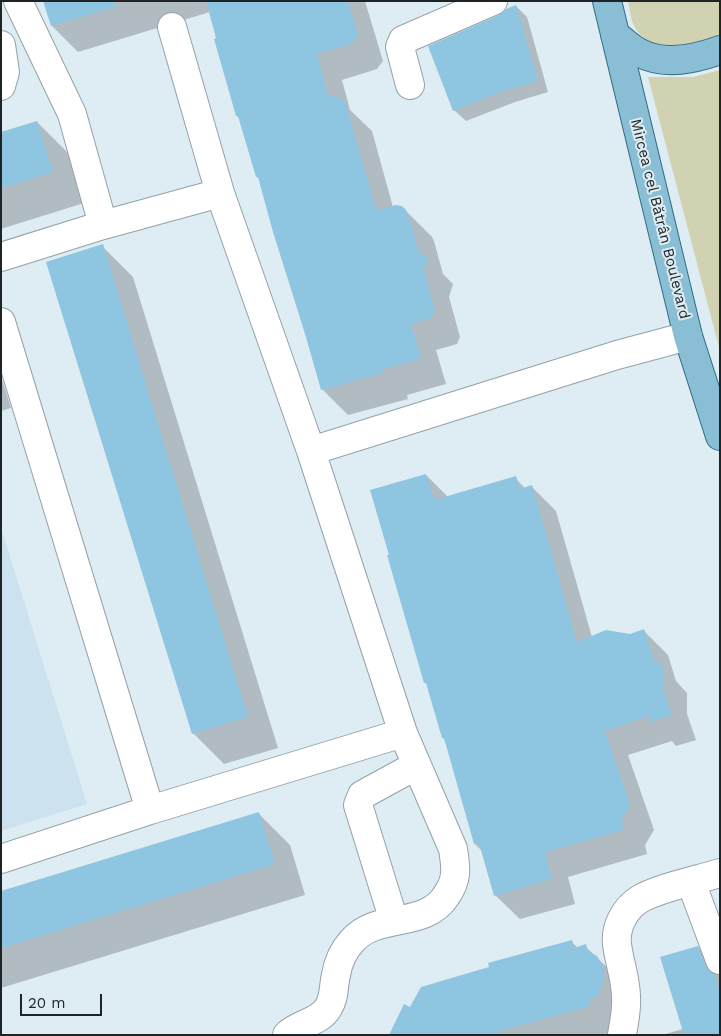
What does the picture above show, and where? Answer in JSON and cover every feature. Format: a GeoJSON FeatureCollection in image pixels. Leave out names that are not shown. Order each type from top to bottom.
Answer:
{"type":"FeatureCollection","features":[{"type":"Feature","properties":{"kind":"main road","name":"Mircea cel Bătrân Boulevard"},"geometry":{"type":"LineString","coordinates":[[607,1],[688,336],[720,436]]}},
{"type":"Feature","properties":{"kind":"main road"},"geometry":{"type":"LineString","coordinates":[[615,34],[640,54],[664,60],[683,60],[720,50]]}},
{"type":"Feature","properties":{"kind":"lane"},"geometry":{"type":"LineString","coordinates":[[18,1],[72,114],[103,225]]}},
{"type":"Feature","properties":{"kind":"lane"},"geometry":{"type":"LineString","coordinates":[[410,85],[400,47],[403,40],[493,1]]}},
{"type":"Feature","properties":{"kind":"lane"},"geometry":{"type":"LineString","coordinates":[[172,27],[220,194],[311,451],[404,732],[453,849],[457,869],[452,887],[442,902],[426,914],[376,925],[353,940],[340,958],[335,976],[334,995],[328,1009],[319,1018],[292,1030],[287,1035]]}},
{"type":"Feature","properties":{"kind":"lane"},"geometry":{"type":"LineString","coordinates":[[1,45],[5,72],[1,86]]}},
{"type":"Feature","properties":{"kind":"lane"},"geometry":{"type":"LineString","coordinates":[[1,257],[103,225],[220,194]]}},
{"type":"Feature","properties":{"kind":"lane"},"geometry":{"type":"LineString","coordinates":[[1,322],[150,810]]}},
{"type":"Feature","properties":{"kind":"lane"},"geometry":{"type":"LineString","coordinates":[[311,451],[617,355],[688,336]]}},
{"type":"Feature","properties":{"kind":"lane"},"geometry":{"type":"LineString","coordinates":[[1,858],[404,732]]}},
{"type":"Feature","properties":{"kind":"lane"},"geometry":{"type":"LineString","coordinates":[[394,921],[358,805],[362,795],[417,765]]}},
{"type":"Feature","properties":{"kind":"lane"},"geometry":{"type":"LineString","coordinates":[[622,1035],[626,996],[617,942],[619,925],[625,912],[639,899],[720,873]]}},
{"type":"Feature","properties":{"kind":"lane"},"geometry":{"type":"LineString","coordinates":[[691,882],[720,960]]}},
{"type":"Feature","properties":{"kind":"shaded area"},"geometry":{"type":"Polygon","coordinates":[[[1,528],[87,804],[1,831],[1,528]]]}},
{"type":"Feature","properties":{"kind":"green space"},"geometry":{"type":"Polygon","coordinates":[[[628,1],[720,1],[720,34],[689,45],[666,46],[655,44],[645,39],[635,28],[628,1]]]}},
{"type":"Feature","properties":{"kind":"green space"},"geometry":{"type":"Polygon","coordinates":[[[720,70],[720,351],[648,77],[693,77],[720,70]]]}},
{"type":"Feature","properties":{"kind":"building"},"geometry":{"type":"Polygon","coordinates":[[[43,1],[114,1],[115,7],[51,26],[43,1]]]}},
{"type":"Feature","properties":{"kind":"building"},"geometry":{"type":"Polygon","coordinates":[[[206,1],[348,1],[358,35],[351,44],[317,54],[328,96],[339,97],[346,104],[376,210],[396,205],[402,206],[408,214],[419,253],[428,257],[424,270],[435,310],[431,318],[411,324],[421,359],[382,369],[383,373],[321,390],[258,177],[256,177],[238,116],[236,116],[214,39],[216,38],[206,1]]]}},
{"type":"Feature","properties":{"kind":"building"},"geometry":{"type":"Polygon","coordinates":[[[516,5],[538,81],[503,91],[453,111],[428,46],[499,15],[506,9],[516,5]]]}},
{"type":"Feature","properties":{"kind":"building"},"geometry":{"type":"Polygon","coordinates":[[[37,121],[53,172],[1,188],[1,132],[37,121]]]}},
{"type":"Feature","properties":{"kind":"building"},"geometry":{"type":"Polygon","coordinates":[[[103,244],[248,717],[192,734],[46,262],[103,244]]]}},
{"type":"Feature","properties":{"kind":"building"},"geometry":{"type":"Polygon","coordinates":[[[426,474],[434,500],[516,476],[520,489],[532,485],[577,642],[606,630],[630,634],[644,629],[654,660],[658,661],[663,668],[663,689],[672,715],[651,722],[649,716],[605,731],[630,805],[621,820],[624,830],[545,852],[552,879],[494,896],[479,843],[474,844],[444,738],[442,738],[426,683],[424,683],[370,490],[426,474]]]}},
{"type":"Feature","properties":{"kind":"building"},"geometry":{"type":"Polygon","coordinates":[[[259,812],[275,864],[1,948],[1,891],[259,812]]]}},
{"type":"Feature","properties":{"kind":"building"},"geometry":{"type":"Polygon","coordinates":[[[572,940],[574,948],[586,944],[588,951],[597,956],[604,968],[604,980],[597,997],[588,1000],[591,1006],[485,1035],[389,1035],[404,1004],[410,1007],[421,987],[489,967],[488,963],[572,940]]]}},
{"type":"Feature","properties":{"kind":"building"},"geometry":{"type":"Polygon","coordinates":[[[698,946],[706,966],[714,974],[720,994],[720,1035],[684,1035],[660,957],[698,946]]]}}]}
